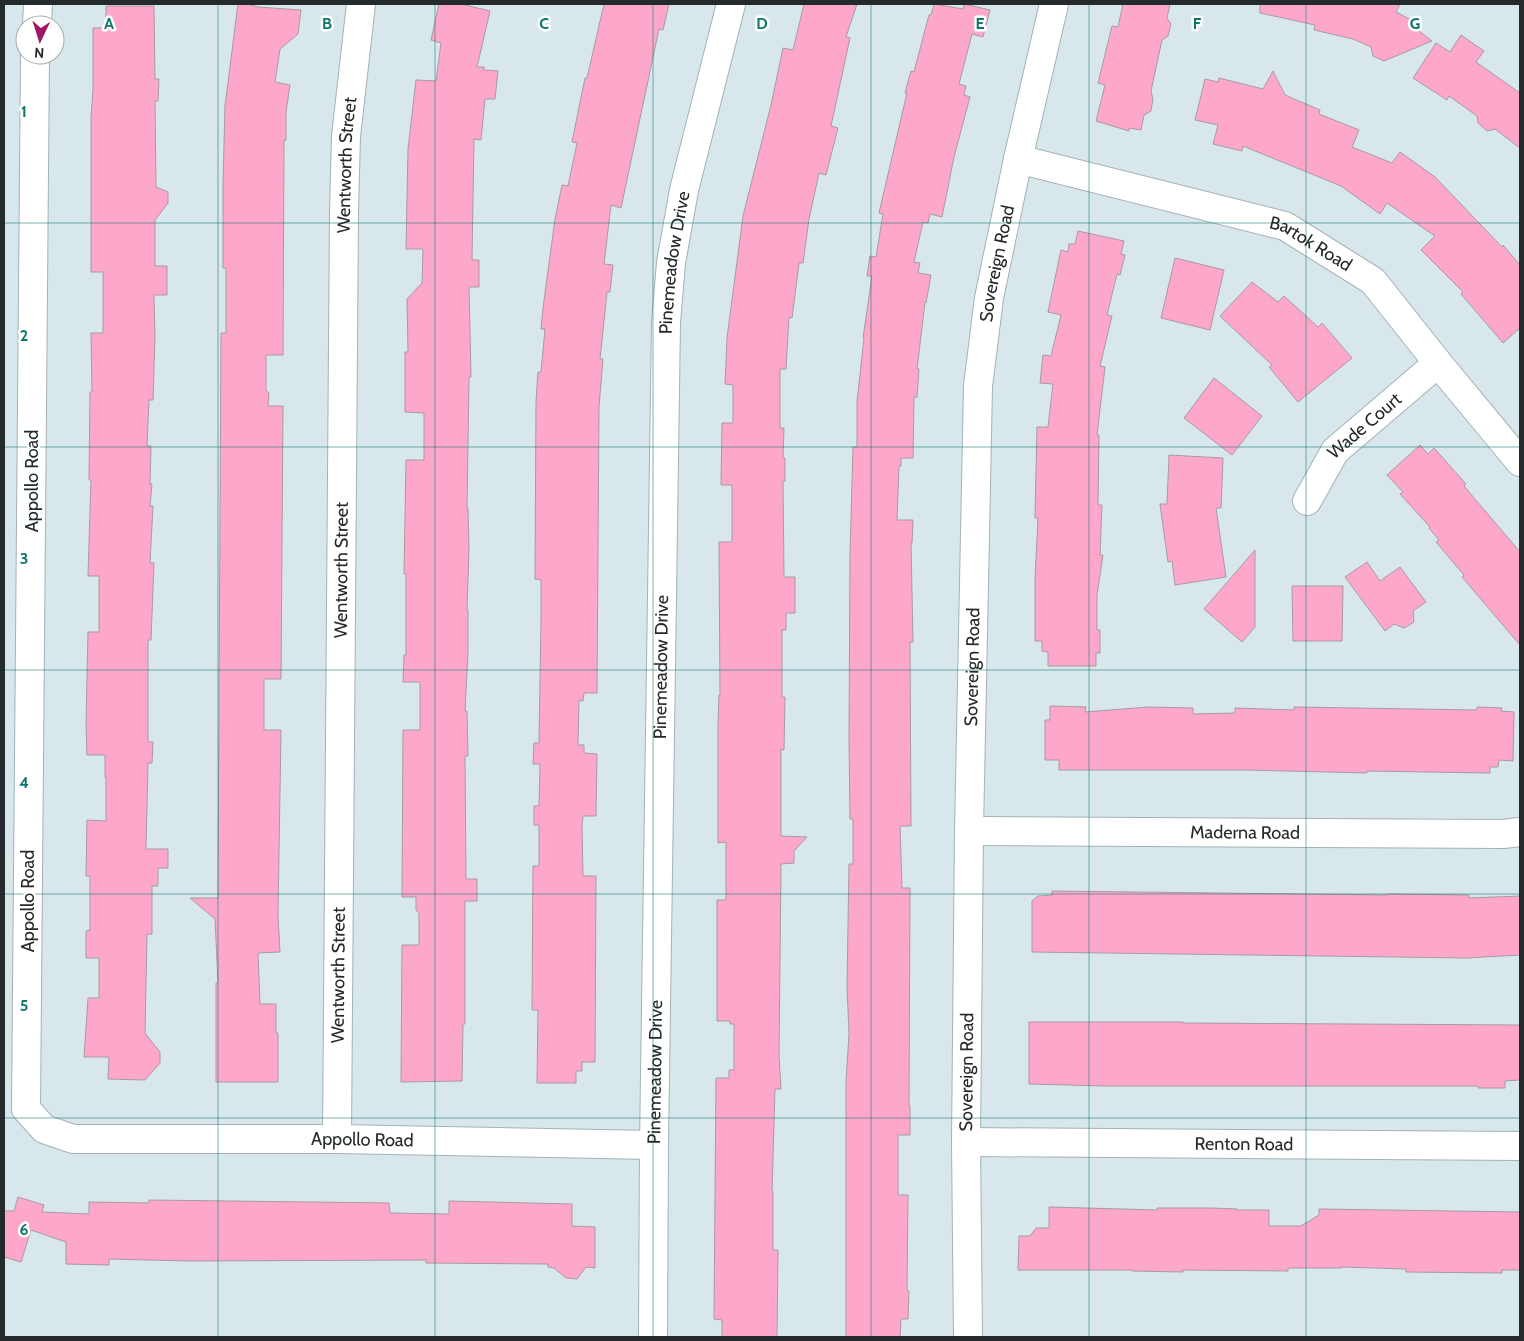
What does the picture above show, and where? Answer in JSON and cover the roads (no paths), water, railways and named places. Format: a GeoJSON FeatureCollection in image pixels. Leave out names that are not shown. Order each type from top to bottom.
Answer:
{"type":"FeatureCollection","features":[{"type":"Feature","properties":{"kind":"street","name":"Wentworth Street"},"geometry":{"type":"LineString","coordinates":[[337,1139],[344,212],[346,136],[361,4]]}},
{"type":"Feature","properties":{"kind":"street","name":"Pinemeadow Drive"},"geometry":{"type":"LineString","coordinates":[[653,1337],[666,322],[671,263],[684,190],[731,4]]}},
{"type":"Feature","properties":{"kind":"street","name":"Sovereign Road"},"geometry":{"type":"LineString","coordinates":[[968,1337],[966,1142],[969,831],[978,386],[989,298],[1018,159],[1054,4]]}},
{"type":"Feature","properties":{"kind":"street","name":"Appollo Road"},"geometry":{"type":"LineString","coordinates":[[36,65],[26,1109],[44,1129],[73,1139],[337,1139],[654,1145]]}},
{"type":"Feature","properties":{"kind":"street","name":"Bartok Road"},"geometry":{"type":"LineString","coordinates":[[1018,159],[1285,226],[1373,281],[1520,462]]}},
{"type":"Feature","properties":{"kind":"street","name":"Wade Court"},"geometry":{"type":"LineString","coordinates":[[1306,501],[1335,451],[1438,363]]}},
{"type":"Feature","properties":{"kind":"street","name":"Maderna Road"},"geometry":{"type":"LineString","coordinates":[[969,831],[1502,834],[1520,832]]}},
{"type":"Feature","properties":{"kind":"street","name":"Renton Road"},"geometry":{"type":"LineString","coordinates":[[966,1142],[1520,1146]]}}]}
